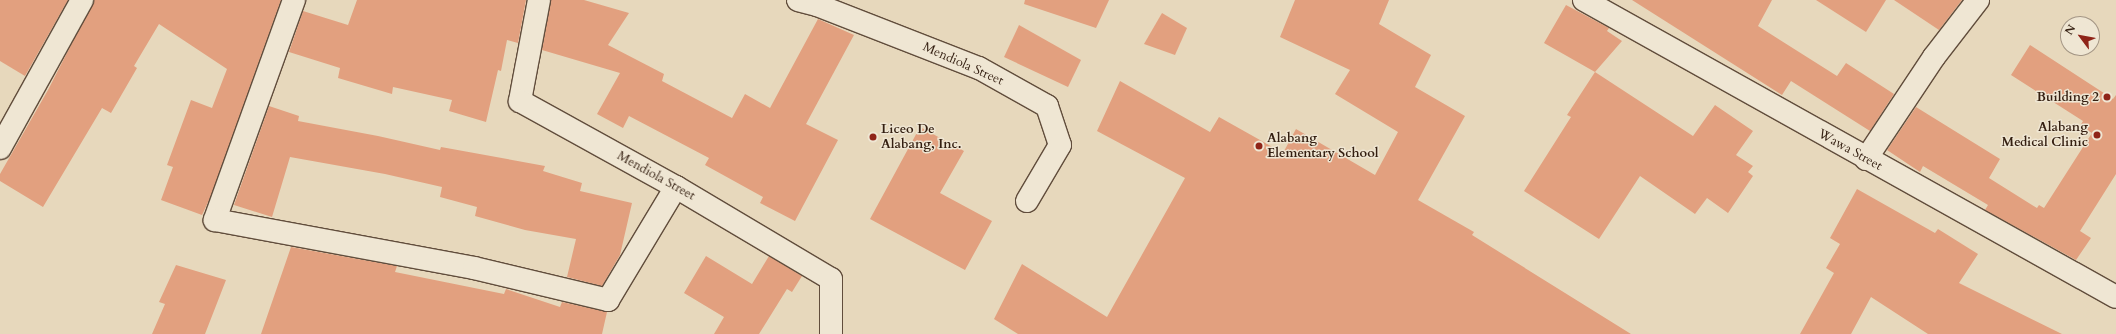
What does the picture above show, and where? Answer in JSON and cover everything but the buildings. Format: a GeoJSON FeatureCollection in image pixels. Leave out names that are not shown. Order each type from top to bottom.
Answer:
{"type":"FeatureCollection","features":[{"type":"Feature","properties":{"kind":"street"},"geometry":{"type":"LineString","coordinates":[[0,148],[82,0]]}},
{"type":"Feature","properties":{"kind":"street"},"geometry":{"type":"LineString","coordinates":[[294,0],[215,220],[474,268],[608,300],[676,187]]}},
{"type":"Feature","properties":{"kind":"street","name":"Mendiola Street"},"geometry":{"type":"LineString","coordinates":[[539,0],[520,101],[676,187],[831,280],[831,334]]}},
{"type":"Feature","properties":{"kind":"street","name":"Mendiola Street"},"geometry":{"type":"LineString","coordinates":[[798,0],[817,5],[980,68],[1047,106],[1060,145],[1027,201]]}},
{"type":"Feature","properties":{"kind":"street","name":"Wawa Street"},"geometry":{"type":"LineString","coordinates":[[1584,0],[2116,298]]}},
{"type":"Feature","properties":{"kind":"street"},"geometry":{"type":"LineString","coordinates":[[1866,159],[1934,57],[1978,0]]}},
{"type":"Feature","properties":{"kind":"place","name":"Building 2"},"geometry":{"type":"Point","coordinates":[2107,97]}},
{"type":"Feature","properties":{"kind":"place","name":"Alabang Medical Clinic"},"geometry":{"type":"Point","coordinates":[2097,135]}},
{"type":"Feature","properties":{"kind":"place","name":"Liceo De Alabang, Inc."},"geometry":{"type":"Point","coordinates":[873,137]}},
{"type":"Feature","properties":{"kind":"place","name":"Alabang Elementary School"},"geometry":{"type":"Point","coordinates":[1259,146]}}]}
